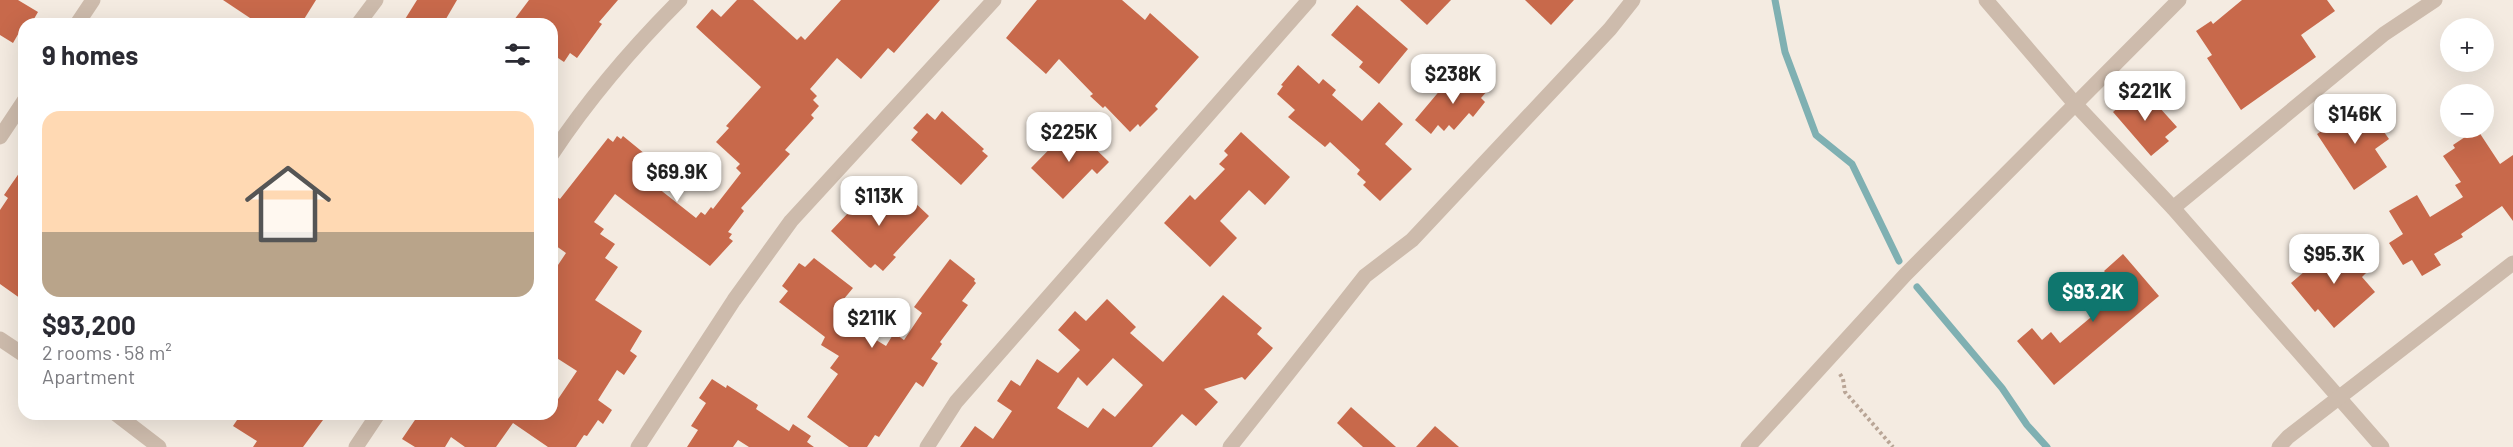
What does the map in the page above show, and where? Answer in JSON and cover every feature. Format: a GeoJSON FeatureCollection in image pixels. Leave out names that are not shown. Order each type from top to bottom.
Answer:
{"type":"FeatureCollection","features":[{"type":"Feature","properties":{"kind":"street"},"geometry":{"type":"LineString","coordinates":[[81,18],[93,0]]}},
{"type":"Feature","properties":{"kind":"street"},"geometry":{"type":"LineString","coordinates":[[362,18],[376,0]]}},
{"type":"Feature","properties":{"kind":"street"},"geometry":{"type":"LineString","coordinates":[[558,145],[583,108],[634,46],[680,0]]}},
{"type":"Feature","properties":{"kind":"street"},"geometry":{"type":"LineString","coordinates":[[638,447],[734,300],[791,221],[994,0]]}},
{"type":"Feature","properties":{"kind":"street"},"geometry":{"type":"LineString","coordinates":[[927,447],[956,402],[1309,0]]}},
{"type":"Feature","properties":{"kind":"street"},"geometry":{"type":"LineString","coordinates":[[1230,447],[1365,276],[1412,240],[1610,29],[1633,0]]}},
{"type":"Feature","properties":{"kind":"street"},"geometry":{"type":"LineString","coordinates":[[1986,0],[2076,105],[2173,208],[2382,447]]}},
{"type":"Feature","properties":{"kind":"street"},"geometry":{"type":"LineString","coordinates":[[1748,447],[1905,275],[2179,0]]}},
{"type":"Feature","properties":{"kind":"street"},"geometry":{"type":"LineString","coordinates":[[2173,208],[2384,34],[2435,0]]}},
{"type":"Feature","properties":{"kind":"street"},"geometry":{"type":"LineString","coordinates":[[0,137],[18,110]]}},
{"type":"Feature","properties":{"kind":"street"},"geometry":{"type":"LineString","coordinates":[[2279,447],[2288,437],[2513,263]]}},
{"type":"Feature","properties":{"kind":"street"},"geometry":{"type":"LineString","coordinates":[[0,339],[18,351]]}},
{"type":"Feature","properties":{"kind":"street"},"geometry":{"type":"LineString","coordinates":[[124,420],[159,447]]}},
{"type":"Feature","properties":{"kind":"street"},"geometry":{"type":"LineString","coordinates":[[356,447],[374,420]]}},
{"type":"Feature","properties":{"kind":"path"},"geometry":{"type":"LineString","coordinates":[[1829,358],[1843,379],[1845,392],[1893,447]]}},
{"type":"Feature","properties":{"kind":"building"},"geometry":{"type":"Polygon","coordinates":[[[0,0],[18,0],[38,12],[34,18],[18,18],[18,34],[13,43],[0,35],[0,0]]]}},
{"type":"Feature","properties":{"kind":"building"},"geometry":{"type":"Polygon","coordinates":[[[223,0],[316,0],[305,18],[250,18],[223,0]]]}},
{"type":"Feature","properties":{"kind":"building"},"geometry":{"type":"Polygon","coordinates":[[[417,0],[457,0],[446,18],[406,18],[417,0]]]}},
{"type":"Feature","properties":{"kind":"building"},"geometry":{"type":"Polygon","coordinates":[[[529,0],[618,0],[599,22],[602,24],[577,58],[570,53],[564,62],[558,58],[558,18],[516,18],[529,0]]]}},
{"type":"Feature","properties":{"kind":"building"},"geometry":{"type":"Polygon","coordinates":[[[737,0],[753,0],[797,40],[801,36],[805,40],[841,0],[940,0],[894,53],[888,48],[861,79],[837,58],[810,89],[817,96],[813,100],[819,106],[811,115],[814,118],[785,150],[790,154],[741,208],[744,211],[728,232],[732,234],[729,238],[733,241],[710,266],[615,194],[594,222],[604,229],[600,234],[615,244],[605,258],[618,267],[595,300],[642,331],[630,351],[637,356],[624,375],[617,370],[598,400],[612,410],[603,424],[598,420],[576,447],[548,447],[513,423],[496,447],[465,447],[451,437],[445,447],[415,447],[402,439],[415,420],[558,420],[558,399],[577,371],[558,359],[558,265],[566,253],[558,247],[558,198],[560,199],[608,138],[613,142],[617,136],[621,139],[623,136],[668,176],[658,188],[696,218],[701,212],[705,215],[711,207],[713,209],[741,173],[736,168],[740,164],[716,142],[729,128],[726,126],[761,87],[696,27],[712,9],[721,17],[737,0]]]}},
{"type":"Feature","properties":{"kind":"building"},"geometry":{"type":"Polygon","coordinates":[[[1037,0],[1122,0],[1145,20],[1150,13],[1199,57],[1155,106],[1158,109],[1140,127],[1138,124],[1130,132],[1105,106],[1103,108],[1090,96],[1093,94],[1059,59],[1046,74],[1006,38],[1037,0]]]}},
{"type":"Feature","properties":{"kind":"building"},"geometry":{"type":"Polygon","coordinates":[[[1400,0],[1451,0],[1427,25],[1400,0]]]}},
{"type":"Feature","properties":{"kind":"building"},"geometry":{"type":"Polygon","coordinates":[[[1525,0],[1574,0],[1551,25],[1525,0]]]}},
{"type":"Feature","properties":{"kind":"building"},"geometry":{"type":"Polygon","coordinates":[[[2242,0],[2327,0],[2335,11],[2301,35],[2316,57],[2241,110],[2207,58],[2212,55],[2196,31],[2211,21],[2213,24],[2242,0]]]}},
{"type":"Feature","properties":{"kind":"building"},"geometry":{"type":"Polygon","coordinates":[[[1357,5],[1408,49],[1379,84],[1359,67],[1363,62],[1331,35],[1357,5]]]}},
{"type":"Feature","properties":{"kind":"building"},"geometry":{"type":"Polygon","coordinates":[[[1298,65],[1319,84],[1323,79],[1336,90],[1332,95],[1362,121],[1379,102],[1403,124],[1385,144],[1412,169],[1380,201],[1363,185],[1366,182],[1357,174],[1360,170],[1330,142],[1325,147],[1288,117],[1295,110],[1277,94],[1283,86],[1281,85],[1298,65]]]}},
{"type":"Feature","properties":{"kind":"building"},"geometry":{"type":"Polygon","coordinates":[[[1467,72],[1488,90],[1481,98],[1485,102],[1473,117],[1469,113],[1454,130],[1449,125],[1444,131],[1438,125],[1431,134],[1415,120],[1447,82],[1453,87],[1467,72]]]}},
{"type":"Feature","properties":{"kind":"building"},"geometry":{"type":"Polygon","coordinates":[[[2139,89],[2177,127],[2165,137],[2169,141],[2151,156],[2113,112],[2139,89]]]}},
{"type":"Feature","properties":{"kind":"building"},"geometry":{"type":"Polygon","coordinates":[[[2364,104],[2389,139],[2375,149],[2387,167],[2354,190],[2317,134],[2328,127],[2326,124],[2349,107],[2353,112],[2364,104]]]}},
{"type":"Feature","properties":{"kind":"building"},"geometry":{"type":"Polygon","coordinates":[[[942,111],[984,149],[982,151],[988,156],[961,185],[911,140],[918,132],[913,128],[927,113],[935,120],[942,111]]]}},
{"type":"Feature","properties":{"kind":"building"},"geometry":{"type":"Polygon","coordinates":[[[1072,126],[1109,162],[1097,174],[1092,169],[1063,199],[1031,168],[1072,126]]]}},
{"type":"Feature","properties":{"kind":"building"},"geometry":{"type":"Polygon","coordinates":[[[1241,132],[1290,177],[1265,205],[1249,190],[1220,221],[1237,238],[1210,267],[1164,223],[1190,195],[1195,200],[1225,169],[1219,164],[1228,155],[1224,151],[1241,132]]]}},
{"type":"Feature","properties":{"kind":"building"},"geometry":{"type":"Polygon","coordinates":[[[2464,138],[2483,138],[2500,164],[2513,155],[2513,221],[2502,206],[2461,234],[2463,237],[2434,254],[2441,265],[2422,276],[2412,260],[2403,265],[2389,243],[2403,234],[2389,211],[2417,195],[2430,217],[2463,197],[2455,185],[2461,182],[2443,156],[2455,148],[2453,145],[2464,138]]]}},
{"type":"Feature","properties":{"kind":"building"},"geometry":{"type":"Polygon","coordinates":[[[18,175],[18,297],[0,284],[0,210],[8,198],[4,195],[18,175]]]}},
{"type":"Feature","properties":{"kind":"building"},"geometry":{"type":"Polygon","coordinates":[[[879,189],[886,196],[891,191],[905,205],[911,199],[929,216],[893,255],[896,257],[883,271],[875,264],[869,267],[831,231],[849,212],[844,208],[859,191],[869,200],[879,189]]]}},
{"type":"Feature","properties":{"kind":"building"},"geometry":{"type":"Polygon","coordinates":[[[2339,242],[2366,273],[2362,277],[2375,292],[2334,328],[2318,309],[2315,312],[2291,283],[2339,242]]]}},
{"type":"Feature","properties":{"kind":"building"},"geometry":{"type":"Polygon","coordinates":[[[2123,254],[2159,296],[2054,385],[2017,341],[2032,328],[2042,340],[2051,332],[2060,343],[2108,303],[2100,292],[2113,281],[2104,271],[2123,254]]]}},
{"type":"Feature","properties":{"kind":"building"},"geometry":{"type":"Polygon","coordinates":[[[814,258],[853,288],[843,300],[847,303],[837,316],[886,346],[894,333],[904,340],[922,313],[914,307],[950,259],[975,279],[976,283],[962,301],[968,305],[940,342],[942,344],[931,359],[938,363],[923,387],[916,382],[879,437],[875,435],[867,447],[849,447],[807,417],[838,374],[830,368],[839,356],[821,345],[825,337],[779,302],[788,291],[782,286],[799,263],[805,267],[814,258]]]}},
{"type":"Feature","properties":{"kind":"building"},"geometry":{"type":"Polygon","coordinates":[[[1223,295],[1262,328],[1257,334],[1273,348],[1245,380],[1242,377],[1204,389],[1218,402],[1196,426],[1182,414],[1152,447],[960,447],[975,426],[993,439],[1012,411],[997,401],[1011,380],[1020,386],[1037,359],[1058,373],[1080,350],[1058,330],[1075,311],[1086,321],[1107,299],[1136,327],[1130,333],[1163,362],[1223,295]],[[1113,358],[1087,386],[1078,377],[1057,408],[1088,428],[1103,408],[1115,417],[1143,385],[1113,358]]]}},
{"type":"Feature","properties":{"kind":"building"},"geometry":{"type":"Polygon","coordinates":[[[712,379],[726,388],[727,385],[758,405],[756,409],[789,431],[793,424],[811,436],[807,442],[814,447],[749,447],[738,440],[733,447],[687,447],[698,430],[691,426],[706,403],[699,398],[712,379]]]}},
{"type":"Feature","properties":{"kind":"building"},"geometry":{"type":"Polygon","coordinates":[[[1351,407],[1396,447],[1363,447],[1337,423],[1351,407]]]}},
{"type":"Feature","properties":{"kind":"building"},"geometry":{"type":"Polygon","coordinates":[[[237,420],[323,420],[303,447],[253,447],[257,441],[233,426],[237,420]]]}},
{"type":"Feature","properties":{"kind":"building"},"geometry":{"type":"Polygon","coordinates":[[[1435,426],[1459,447],[1416,447],[1435,426]]]}},
{"type":"Feature","properties":{"kind":"waterway"},"geometry":{"type":"LineString","coordinates":[[1775,0],[1785,52],[1816,135],[1852,164],[1899,261]]}},
{"type":"Feature","properties":{"kind":"waterway"},"geometry":{"type":"LineString","coordinates":[[1917,287],[2002,388],[2027,425],[2047,447]]}}]}
